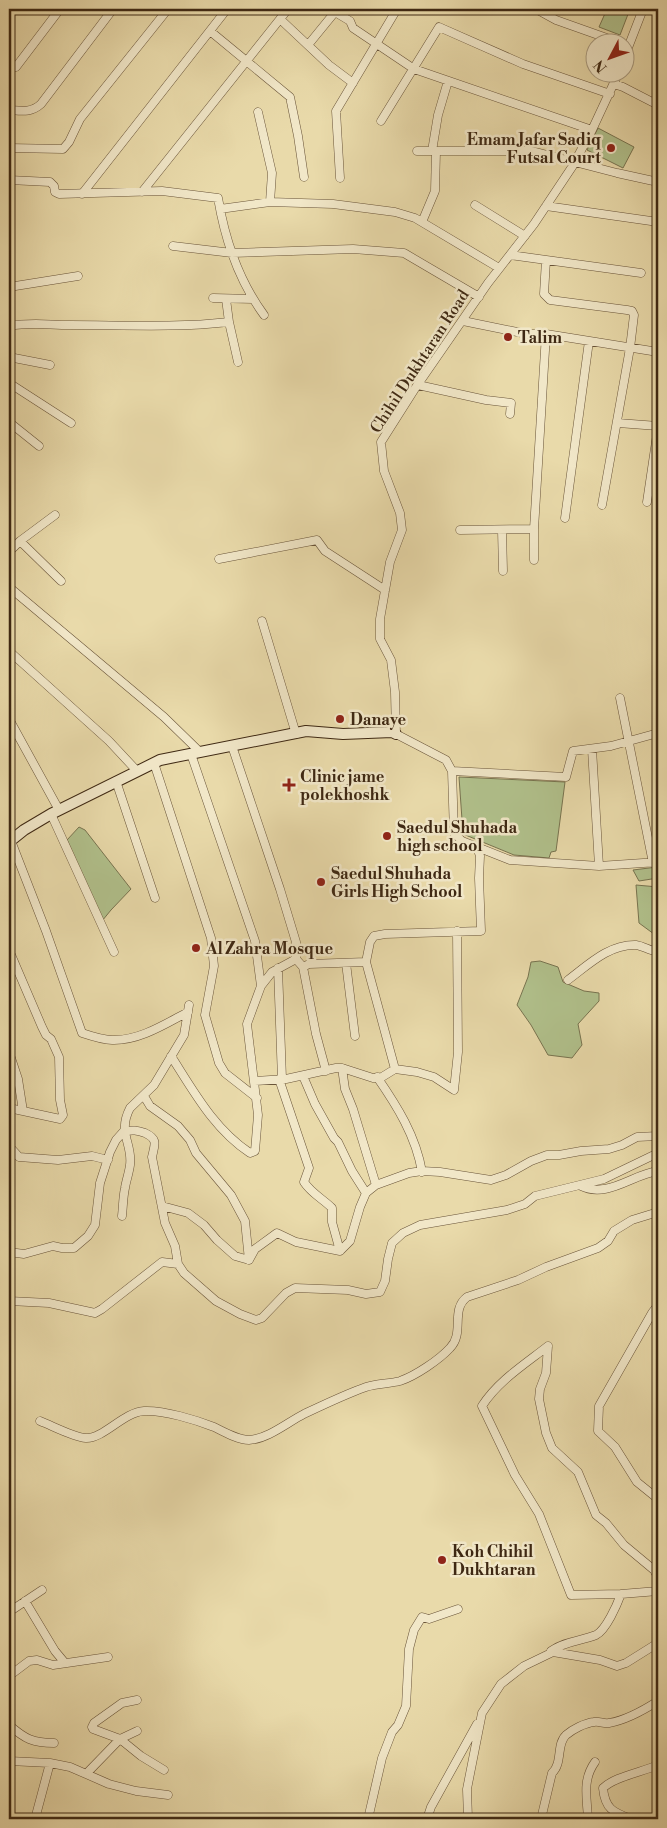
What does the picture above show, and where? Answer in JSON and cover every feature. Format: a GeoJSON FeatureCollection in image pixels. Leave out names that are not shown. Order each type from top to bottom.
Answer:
{"type":"FeatureCollection","features":[{"type":"Feature","properties":{"kind":"street"},"geometry":{"type":"LineString","coordinates":[[9,66],[16,66],[60,9]]}},
{"type":"Feature","properties":{"kind":"street"},"geometry":{"type":"LineString","coordinates":[[9,110],[26,112],[36,110],[113,9]]}},
{"type":"Feature","properties":{"kind":"street"},"geometry":{"type":"LineString","coordinates":[[9,148],[63,149],[69,142],[80,119],[168,9]]}},
{"type":"Feature","properties":{"kind":"street"},"geometry":{"type":"LineString","coordinates":[[82,194],[227,9]]}},
{"type":"Feature","properties":{"kind":"street"},"geometry":{"type":"LineString","coordinates":[[142,192],[288,9]]}},
{"type":"Feature","properties":{"kind":"street"},"geometry":{"type":"LineString","coordinates":[[340,178],[336,111],[397,9]]}},
{"type":"Feature","properties":{"kind":"street"},"geometry":{"type":"LineString","coordinates":[[536,9],[556,20],[590,32]]}},
{"type":"Feature","properties":{"kind":"street"},"geometry":{"type":"LineString","coordinates":[[633,32],[643,9]]}},
{"type":"Feature","properties":{"kind":"street"},"geometry":{"type":"LineString","coordinates":[[308,45],[336,12],[350,21],[353,28],[414,69],[592,130]]}},
{"type":"Feature","properties":{"kind":"street"},"geometry":{"type":"LineString","coordinates":[[280,19],[329,65],[353,82]]}},
{"type":"Feature","properties":{"kind":"street"},"geometry":{"type":"LineString","coordinates":[[381,121],[437,29],[442,27],[523,64],[610,94]]}},
{"type":"Feature","properties":{"kind":"street"},"geometry":{"type":"LineString","coordinates":[[210,31],[290,97],[304,177]]}},
{"type":"Feature","properties":{"kind":"street"},"geometry":{"type":"LineString","coordinates":[[422,222],[435,191],[434,152],[438,115],[448,80]]}},
{"type":"Feature","properties":{"kind":"street"},"geometry":{"type":"LineString","coordinates":[[614,84],[658,105]]}},
{"type":"Feature","properties":{"kind":"street","name":"Chihil Dukhtaran Road"},"geometry":{"type":"LineString","coordinates":[[396,734],[395,692],[391,660],[380,639],[380,619],[390,562],[402,530],[400,513],[384,471],[381,442],[462,321],[546,206],[592,130],[614,84]]}},
{"type":"Feature","properties":{"kind":"street"},"geometry":{"type":"LineString","coordinates":[[258,112],[272,173],[270,202]]}},
{"type":"Feature","properties":{"kind":"street"},"geometry":{"type":"LineString","coordinates":[[417,151],[532,152],[658,182]]}},
{"type":"Feature","properties":{"kind":"street"},"geometry":{"type":"LineString","coordinates":[[9,180],[50,182],[54,186],[55,192],[59,194],[162,191],[218,198],[229,250],[253,299],[264,315]]}},
{"type":"Feature","properties":{"kind":"street"},"geometry":{"type":"LineString","coordinates":[[220,209],[270,202],[333,204],[405,214],[500,268]]}},
{"type":"Feature","properties":{"kind":"street"},"geometry":{"type":"LineString","coordinates":[[475,205],[525,236]]}},
{"type":"Feature","properties":{"kind":"street"},"geometry":{"type":"LineString","coordinates":[[546,206],[658,222]]}},
{"type":"Feature","properties":{"kind":"street"},"geometry":{"type":"LineString","coordinates":[[173,246],[232,253],[353,249],[404,254],[479,297]]}},
{"type":"Feature","properties":{"kind":"street"},"geometry":{"type":"LineString","coordinates":[[510,255],[641,273]]}},
{"type":"Feature","properties":{"kind":"street"},"geometry":{"type":"LineString","coordinates":[[546,260],[544,294],[546,298],[632,311],[635,320],[602,505]]}},
{"type":"Feature","properties":{"kind":"street"},"geometry":{"type":"LineString","coordinates":[[9,286],[78,276]]}},
{"type":"Feature","properties":{"kind":"street"},"geometry":{"type":"LineString","coordinates":[[213,298],[253,299]]}},
{"type":"Feature","properties":{"kind":"street"},"geometry":{"type":"LineString","coordinates":[[226,299],[238,362]]}},
{"type":"Feature","properties":{"kind":"street"},"geometry":{"type":"LineString","coordinates":[[462,321],[527,334],[546,334],[658,352]]}},
{"type":"Feature","properties":{"kind":"street"},"geometry":{"type":"LineString","coordinates":[[9,326],[26,323],[136,325],[229,322]]}},
{"type":"Feature","properties":{"kind":"street"},"geometry":{"type":"LineString","coordinates":[[534,560],[534,529],[546,334]]}},
{"type":"Feature","properties":{"kind":"street"},"geometry":{"type":"LineString","coordinates":[[565,518],[589,341]]}},
{"type":"Feature","properties":{"kind":"street"},"geometry":{"type":"LineString","coordinates":[[9,357],[50,365]]}},
{"type":"Feature","properties":{"kind":"street"},"geometry":{"type":"LineString","coordinates":[[9,383],[71,423]]}},
{"type":"Feature","properties":{"kind":"street"},"geometry":{"type":"LineString","coordinates":[[418,385],[486,400],[511,403],[510,414]]}},
{"type":"Feature","properties":{"kind":"street"},"geometry":{"type":"LineString","coordinates":[[9,422],[39,446]]}},
{"type":"Feature","properties":{"kind":"street"},"geometry":{"type":"LineString","coordinates":[[618,423],[658,427],[647,502]]}},
{"type":"Feature","properties":{"kind":"street"},"geometry":{"type":"LineString","coordinates":[[9,552],[20,541],[55,515]]}},
{"type":"Feature","properties":{"kind":"street"},"geometry":{"type":"LineString","coordinates":[[460,530],[534,529]]}},
{"type":"Feature","properties":{"kind":"street"},"geometry":{"type":"LineString","coordinates":[[502,530],[503,571]]}},
{"type":"Feature","properties":{"kind":"street"},"geometry":{"type":"LineString","coordinates":[[219,559],[317,540],[325,551],[385,590]]}},
{"type":"Feature","properties":{"kind":"street"},"geometry":{"type":"LineString","coordinates":[[20,541],[61,581]]}},
{"type":"Feature","properties":{"kind":"street"},"geometry":{"type":"LineString","coordinates":[[9,587],[164,717],[195,753],[256,941],[261,986]]}},
{"type":"Feature","properties":{"kind":"street"},"geometry":{"type":"LineString","coordinates":[[262,621],[296,734]]}},
{"type":"Feature","properties":{"kind":"street"},"geometry":{"type":"LineString","coordinates":[[9,650],[109,741],[137,771]]}},
{"type":"Feature","properties":{"kind":"street"},"geometry":{"type":"LineString","coordinates":[[122,1216],[130,1164],[124,1131],[130,1108],[154,1084],[184,1035],[188,1008],[156,1029],[134,1037],[112,1040],[82,1033],[10,842],[24,830],[55,812],[160,760],[306,732],[343,734],[392,732],[446,760],[452,771],[454,833],[462,841],[510,860],[599,866],[656,862],[620,698]]}},
{"type":"Feature","properties":{"kind":"street"},"geometry":{"type":"LineString","coordinates":[[9,719],[55,812],[114,952]]}},
{"type":"Feature","properties":{"kind":"street"},"geometry":{"type":"LineString","coordinates":[[452,771],[566,777],[573,751],[629,742],[658,733]]}},
{"type":"Feature","properties":{"kind":"street"},"geometry":{"type":"LineString","coordinates":[[232,746],[296,942],[296,959],[303,967],[311,1002],[310,1008],[326,1071]]}},
{"type":"Feature","properties":{"kind":"street"},"geometry":{"type":"LineString","coordinates":[[592,749],[599,866]]}},
{"type":"Feature","properties":{"kind":"street"},"geometry":{"type":"LineString","coordinates":[[154,763],[211,938],[214,966],[205,1015],[218,1063],[225,1073],[257,1098]]}},
{"type":"Feature","properties":{"kind":"street"},"geometry":{"type":"LineString","coordinates":[[116,781],[155,898]]}},
{"type":"Feature","properties":{"kind":"street"},"geometry":{"type":"LineString","coordinates":[[395,1069],[366,962],[370,942],[374,936],[481,931],[480,856],[477,847]]}},
{"type":"Feature","properties":{"kind":"street"},"geometry":{"type":"LineString","coordinates":[[254,1081],[303,1076],[336,1068],[342,1068],[363,1075],[382,1077],[395,1069],[425,1074],[454,1090],[458,1052],[457,931]]}},
{"type":"Feature","properties":{"kind":"street"},"geometry":{"type":"LineString","coordinates":[[568,980],[606,952],[635,945],[658,951]]}},
{"type":"Feature","properties":{"kind":"street"},"geometry":{"type":"LineString","coordinates":[[9,950],[42,1027],[46,1035],[51,1039],[59,1057],[60,1100],[63,1115],[60,1119],[9,1108]]}},
{"type":"Feature","properties":{"kind":"street"},"geometry":{"type":"LineString","coordinates":[[171,1056],[204,1108],[237,1144],[250,1153],[255,1151],[258,1115],[248,1024],[261,986],[272,972],[296,959]]}},
{"type":"Feature","properties":{"kind":"street"},"geometry":{"type":"LineString","coordinates":[[346,962],[355,1036]]}},
{"type":"Feature","properties":{"kind":"street"},"geometry":{"type":"LineString","coordinates":[[303,967],[309,964],[366,962]]}},
{"type":"Feature","properties":{"kind":"street"},"geometry":{"type":"LineString","coordinates":[[278,968],[280,1079],[308,1163],[309,1168],[304,1182],[308,1189],[322,1198],[332,1208],[332,1222],[340,1251]]}},
{"type":"Feature","properties":{"kind":"street"},"geometry":{"type":"LineString","coordinates":[[9,1052],[18,1079],[23,1111]]}},
{"type":"Feature","properties":{"kind":"street"},"geometry":{"type":"LineString","coordinates":[[342,1068],[345,1089],[376,1184]]}},
{"type":"Feature","properties":{"kind":"street"},"geometry":{"type":"LineString","coordinates":[[303,1076],[315,1104],[338,1142],[357,1181],[366,1193]]}},
{"type":"Feature","properties":{"kind":"street"},"geometry":{"type":"LineString","coordinates":[[377,1077],[396,1105],[419,1151],[422,1172]]}},
{"type":"Feature","properties":{"kind":"street"},"geometry":{"type":"LineString","coordinates":[[144,1096],[150,1106],[178,1126],[190,1140],[196,1153],[231,1195],[244,1221],[249,1260]]}},
{"type":"Feature","properties":{"kind":"street"},"geometry":{"type":"LineString","coordinates":[[9,1252],[24,1254],[53,1246],[74,1248],[81,1243],[95,1225],[100,1184],[116,1140],[124,1131],[139,1130],[152,1136],[154,1139],[152,1157],[165,1223],[175,1246],[178,1264],[194,1282],[216,1300],[240,1314],[256,1320],[262,1318],[286,1293],[295,1288],[348,1290],[366,1294],[380,1292],[385,1281],[392,1243],[403,1234],[420,1225],[507,1210],[525,1204],[535,1196],[604,1179],[658,1153]]}},
{"type":"Feature","properties":{"kind":"street"},"geometry":{"type":"LineString","coordinates":[[340,1251],[350,1240],[366,1193],[376,1184],[409,1173],[422,1172],[440,1172],[491,1180],[547,1154],[559,1155],[609,1149],[637,1137],[658,1136]]}},
{"type":"Feature","properties":{"kind":"street"},"geometry":{"type":"LineString","coordinates":[[9,1146],[19,1157],[58,1160],[92,1156],[108,1160]]}},
{"type":"Feature","properties":{"kind":"street"},"geometry":{"type":"LineString","coordinates":[[581,1186],[591,1190],[612,1187],[658,1171]]}},
{"type":"Feature","properties":{"kind":"street"},"geometry":{"type":"LineString","coordinates":[[162,1206],[188,1213],[204,1225],[235,1256],[249,1260]]}},
{"type":"Feature","properties":{"kind":"street"},"geometry":{"type":"LineString","coordinates":[[40,1421],[86,1438],[142,1411],[156,1412],[204,1423],[247,1440],[254,1439],[288,1424],[302,1415],[366,1387],[399,1381],[410,1376],[436,1360],[455,1342],[460,1302],[466,1297],[518,1280],[546,1267],[598,1248],[608,1241],[614,1231],[632,1220],[658,1212]]}},
{"type":"Feature","properties":{"kind":"street"},"geometry":{"type":"LineString","coordinates":[[249,1260],[255,1249],[277,1233],[296,1242],[340,1251]]}},
{"type":"Feature","properties":{"kind":"street"},"geometry":{"type":"LineString","coordinates":[[9,1301],[49,1303],[95,1313],[102,1310],[162,1262],[178,1264]]}},
{"type":"Feature","properties":{"kind":"street"},"geometry":{"type":"LineString","coordinates":[[658,1305],[599,1406],[598,1431],[615,1448],[637,1482],[658,1499]]}},
{"type":"Feature","properties":{"kind":"street"},"geometry":{"type":"LineString","coordinates":[[658,1577],[654,1570],[624,1545],[606,1523],[596,1515],[578,1472],[552,1448],[546,1433],[539,1400],[540,1389],[546,1373],[548,1346],[504,1381],[482,1406],[515,1475],[539,1514],[571,1595],[658,1591]]}},
{"type":"Feature","properties":{"kind":"street"},"geometry":{"type":"LineString","coordinates":[[9,1612],[42,1590]]}},
{"type":"Feature","properties":{"kind":"street"},"geometry":{"type":"LineString","coordinates":[[427,1819],[431,1807],[465,1749],[482,1713],[501,1684],[524,1666],[564,1644],[598,1634],[605,1626],[621,1594]]}},
{"type":"Feature","properties":{"kind":"street"},"geometry":{"type":"LineString","coordinates":[[25,1601],[55,1651],[65,1663]]}},
{"type":"Feature","properties":{"kind":"street"},"geometry":{"type":"LineString","coordinates":[[368,1819],[382,1758],[392,1732],[398,1725],[406,1706],[409,1649],[414,1630],[422,1617],[429,1619],[458,1609]]}},
{"type":"Feature","properties":{"kind":"street"},"geometry":{"type":"LineString","coordinates":[[545,1655],[553,1652],[564,1653],[600,1660],[617,1666],[626,1663],[658,1643]]}},
{"type":"Feature","properties":{"kind":"street"},"geometry":{"type":"LineString","coordinates":[[9,1676],[29,1661],[37,1660],[53,1665],[108,1657]]}},
{"type":"Feature","properties":{"kind":"street"},"geometry":{"type":"LineString","coordinates":[[137,1700],[122,1703],[94,1723],[92,1727],[120,1739],[140,1756],[164,1770]]}},
{"type":"Feature","properties":{"kind":"street"},"geometry":{"type":"LineString","coordinates":[[541,1819],[552,1773],[557,1769],[561,1744],[565,1736],[574,1729],[589,1723],[610,1723],[642,1712],[658,1701]]}},
{"type":"Feature","properties":{"kind":"street"},"geometry":{"type":"LineString","coordinates":[[468,1819],[467,1789],[482,1713]]}},
{"type":"Feature","properties":{"kind":"street"},"geometry":{"type":"LineString","coordinates":[[9,1725],[19,1734],[37,1743],[54,1743]]}},
{"type":"Feature","properties":{"kind":"street"},"geometry":{"type":"LineString","coordinates":[[87,1773],[120,1739],[136,1731]]}},
{"type":"Feature","properties":{"kind":"street"},"geometry":{"type":"LineString","coordinates":[[9,1762],[70,1767],[109,1784],[136,1791],[168,1795]]}},
{"type":"Feature","properties":{"kind":"street"},"geometry":{"type":"LineString","coordinates":[[588,1819],[585,1794],[586,1781],[595,1762]]}},
{"type":"Feature","properties":{"kind":"street"},"geometry":{"type":"LineString","coordinates":[[35,1819],[50,1764]]}},
{"type":"Feature","properties":{"kind":"street"},"geometry":{"type":"LineString","coordinates":[[631,1819],[613,1811],[607,1806],[603,1788],[609,1782],[657,1765],[658,1784]]}},
{"type":"Feature","properties":{"kind":"green space"},"geometry":{"type":"Polygon","coordinates":[[[607,9],[630,9],[621,32],[612,32],[599,27],[607,9]]]}},
{"type":"Feature","properties":{"kind":"green space","name":"Emam Jafar Sadiq Futsal Court"},"geometry":{"type":"Polygon","coordinates":[[[598,128],[634,147],[623,168],[587,150],[598,128]]]}},
{"type":"Feature","properties":{"kind":"green space"},"geometry":{"type":"Polygon","coordinates":[[[459,777],[565,782],[556,851],[551,852],[549,858],[514,855],[463,834],[459,777]]]}},
{"type":"Feature","properties":{"kind":"green space"},"geometry":{"type":"Polygon","coordinates":[[[79,827],[85,830],[131,889],[102,921],[67,840],[79,827]]]}},
{"type":"Feature","properties":{"kind":"green space"},"geometry":{"type":"Polygon","coordinates":[[[657,867],[658,878],[639,881],[633,870],[657,867]]]}},
{"type":"Feature","properties":{"kind":"green space"},"geometry":{"type":"Polygon","coordinates":[[[636,885],[658,887],[658,937],[639,923],[636,885]]]}},
{"type":"Feature","properties":{"kind":"green space"},"geometry":{"type":"Polygon","coordinates":[[[540,961],[558,967],[563,982],[584,991],[599,993],[599,1001],[578,1024],[582,1045],[572,1058],[548,1055],[517,1005],[528,977],[531,962],[540,961]]]}},
{"type":"Feature","properties":{"kind":"place","name":"Emam Jafar Sadiq Futsal Court"},"geometry":{"type":"Point","coordinates":[611,148]}},
{"type":"Feature","properties":{"kind":"place","name":"Talim"},"geometry":{"type":"Point","coordinates":[508,337]}},
{"type":"Feature","properties":{"kind":"place","name":"Danaye"},"geometry":{"type":"Point","coordinates":[340,719]}},
{"type":"Feature","properties":{"kind":"place","name":"Clinic jame polekhoshk"},"geometry":{"type":"Point","coordinates":[289,785]}},
{"type":"Feature","properties":{"kind":"place","name":"Saedul Shuhada high school"},"geometry":{"type":"Point","coordinates":[387,836]}},
{"type":"Feature","properties":{"kind":"place","name":"Saedul Shuhada Girls High School"},"geometry":{"type":"Point","coordinates":[321,882]}},
{"type":"Feature","properties":{"kind":"place","name":"Al Zahra Mosque"},"geometry":{"type":"Point","coordinates":[196,948]}},
{"type":"Feature","properties":{"kind":"place","name":"Koh Chihil Dukhtaran"},"geometry":{"type":"Point","coordinates":[442,1560]}}]}
